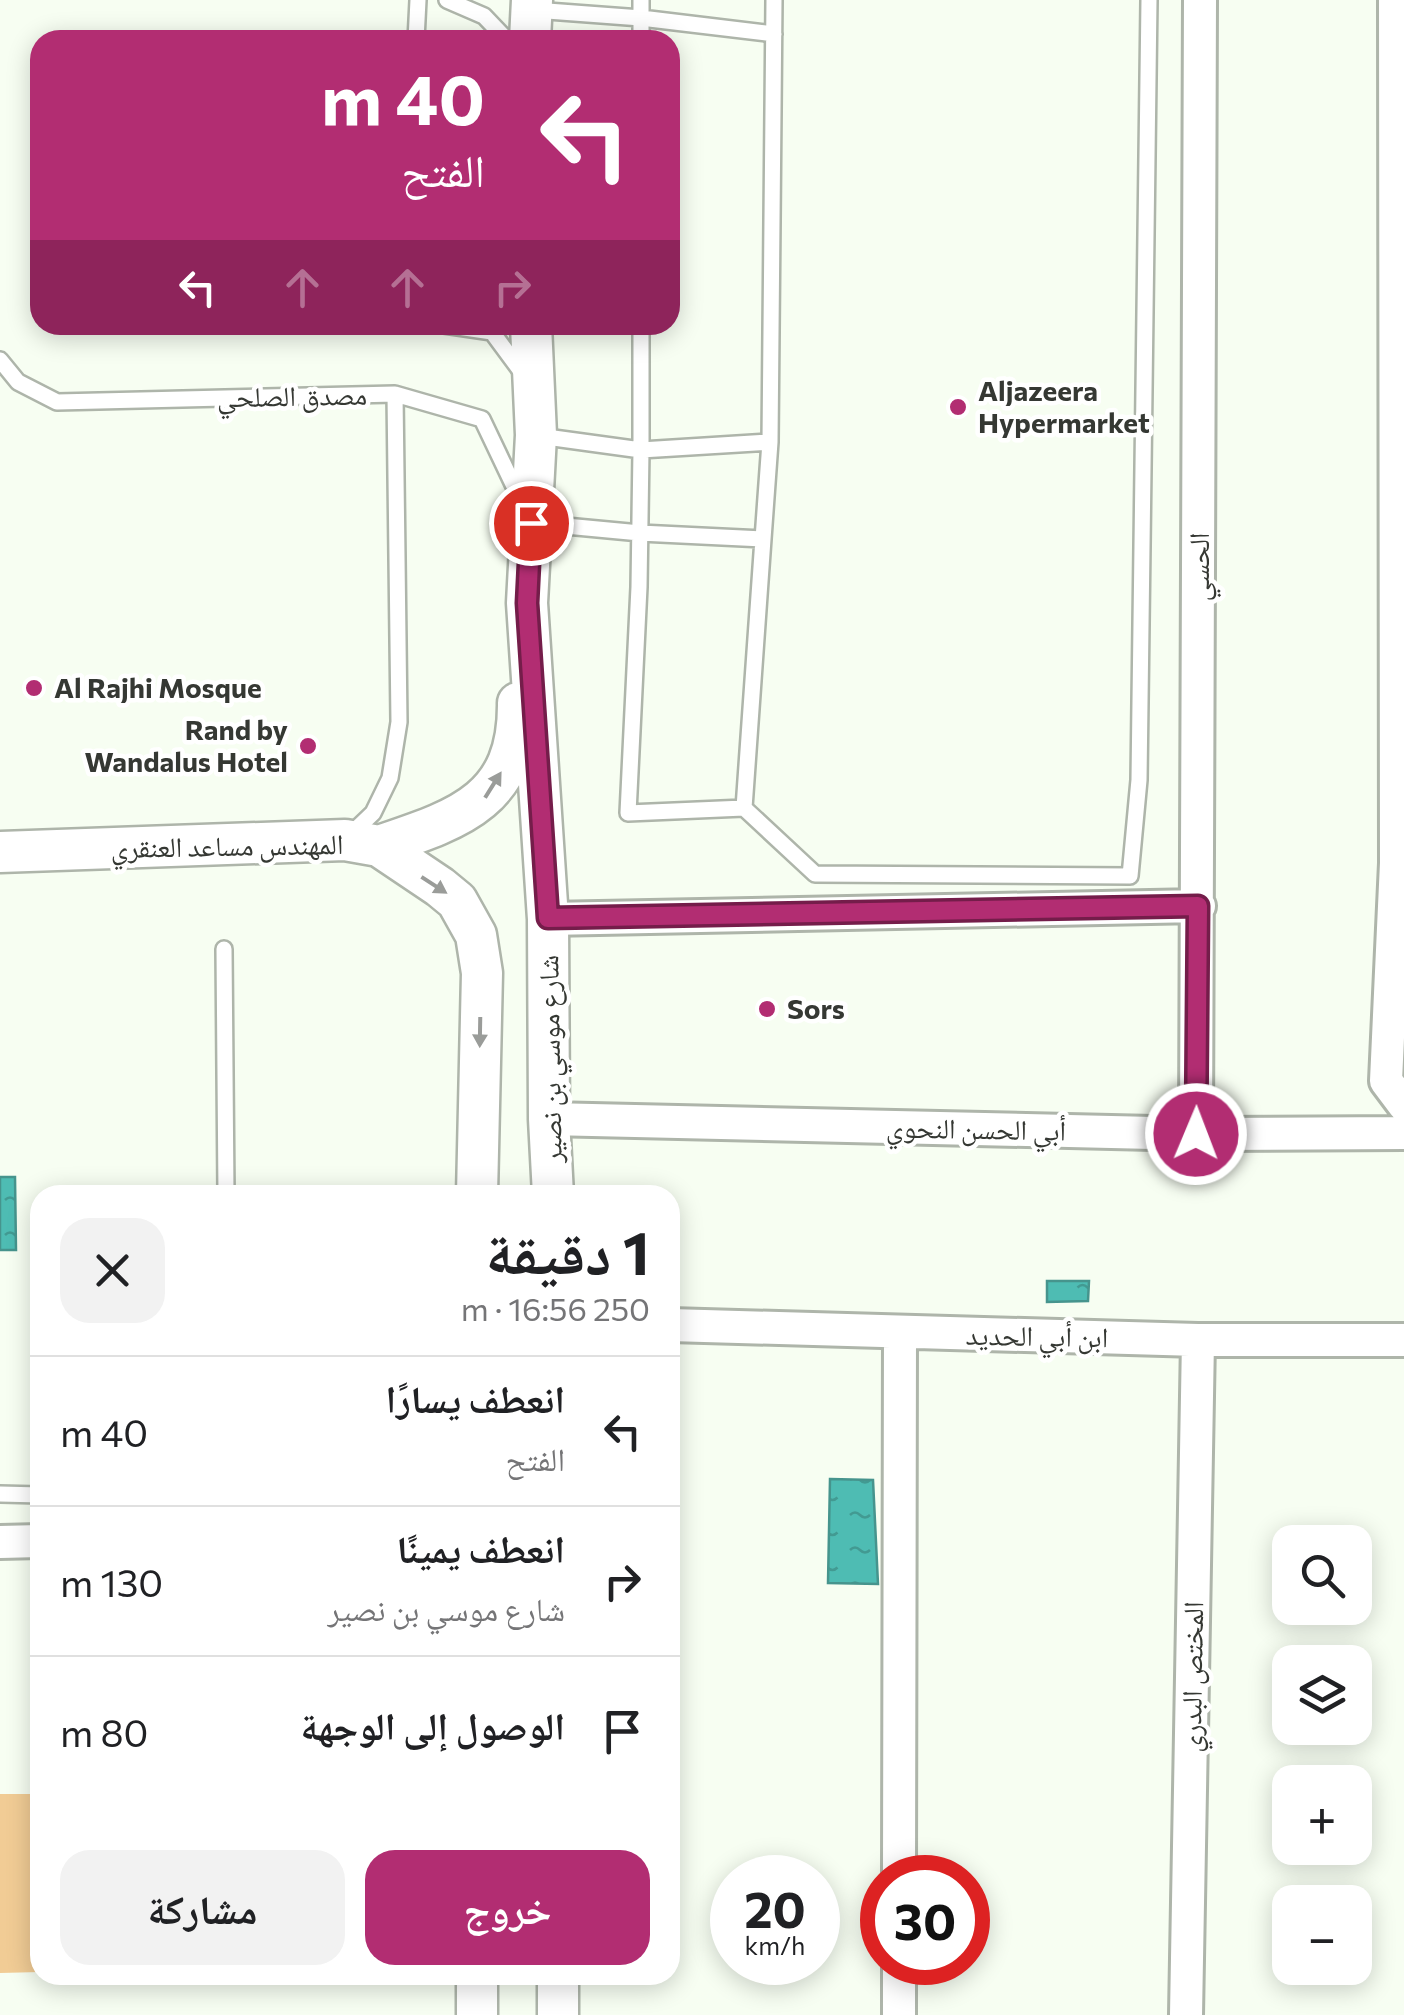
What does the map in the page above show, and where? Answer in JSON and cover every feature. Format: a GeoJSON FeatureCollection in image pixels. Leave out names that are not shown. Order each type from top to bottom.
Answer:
{"type":"FeatureCollection","features":[{"type":"Feature","properties":{"kind":"street","name":"الحسي"},"geometry":{"type":"LineString","coordinates":[[1196,1134],[1200,0]]}},
{"type":"Feature","properties":{"kind":"street"},"geometry":{"type":"LineString","coordinates":[[1394,0],[1398,1089]]}},
{"type":"Feature","properties":{"kind":"street","name":"شارع موسي بن نصير"},"geometry":{"type":"LineString","coordinates":[[531,335],[536,436],[527,603],[548,918],[548,1119],[552,1185]]}},
{"type":"Feature","properties":{"kind":"street"},"geometry":{"type":"LineString","coordinates":[[362,843],[448,823],[483,801],[500,776],[518,734],[527,603]]}},
{"type":"Feature","properties":{"kind":"street","name":"المهندس مساعد العنقري"},"geometry":{"type":"LineString","coordinates":[[0,852],[362,843],[457,901],[476,935],[482,973],[477,1185]]}},
{"type":"Feature","properties":{"kind":"street"},"geometry":{"type":"LineString","coordinates":[[548,918],[1198,906]]}},
{"type":"Feature","properties":{"kind":"street","name":"أبي الحسن النحوي"},"geometry":{"type":"LineString","coordinates":[[548,1119],[1196,1134],[1404,1134]]}},
{"type":"Feature","properties":{"kind":"street","name":"ابن أبي الحديد"},"geometry":{"type":"LineString","coordinates":[[680,1325],[1198,1340],[1404,1340]]}},
{"type":"Feature","properties":{"kind":"street"},"geometry":{"type":"LineString","coordinates":[[899,1855],[900,1333]]}},
{"type":"Feature","properties":{"kind":"street","name":"المختص البدري"},"geometry":{"type":"LineString","coordinates":[[1186,2015],[1198,1340]]}},
{"type":"Feature","properties":{"kind":"street"},"geometry":{"type":"LineString","coordinates":[[0,1542],[30,1541]]}},
{"type":"Feature","properties":{"kind":"street"},"geometry":{"type":"LineString","coordinates":[[477,1985],[477,2015]]}},
{"type":"Feature","properties":{"kind":"street"},"geometry":{"type":"LineString","coordinates":[[558,1985],[558,2015]]}},
{"type":"Feature","properties":{"kind":"street"},"geometry":{"type":"LineString","coordinates":[[899,1985],[899,2015]]}},
{"type":"Feature","properties":{"kind":"lane"},"geometry":{"type":"LineString","coordinates":[[416,30],[418,0]]}},
{"type":"Feature","properties":{"kind":"lane"},"geometry":{"type":"LineString","coordinates":[[447,0],[484,16],[525,23],[641,18],[774,34]]}},
{"type":"Feature","properties":{"kind":"lane"},"geometry":{"type":"LineString","coordinates":[[640,0],[641,30]]}},
{"type":"Feature","properties":{"kind":"lane"},"geometry":{"type":"LineString","coordinates":[[744,808],[770,442],[774,0]]}},
{"type":"Feature","properties":{"kind":"lane"},"geometry":{"type":"LineString","coordinates":[[641,335],[640,533],[628,813],[744,808],[815,874],[1130,876],[1139,780],[1149,0]]}},
{"type":"Feature","properties":{"kind":"lane"},"geometry":{"type":"LineString","coordinates":[[494,335],[532,385]]}},
{"type":"Feature","properties":{"kind":"lane","name":"مصدق الصلحي"},"geometry":{"type":"LineString","coordinates":[[0,360],[18,382],[57,402],[395,394],[482,420],[531,523]]}},
{"type":"Feature","properties":{"kind":"lane"},"geometry":{"type":"LineString","coordinates":[[362,843],[390,778],[399,722],[395,394]]}},
{"type":"Feature","properties":{"kind":"lane"},"geometry":{"type":"LineString","coordinates":[[536,436],[640,450],[770,442]]}},
{"type":"Feature","properties":{"kind":"lane"},"geometry":{"type":"LineString","coordinates":[[531,523],[763,539]]}},
{"type":"Feature","properties":{"kind":"lane"},"geometry":{"type":"LineString","coordinates":[[224,950],[226,1185]]}},
{"type":"Feature","properties":{"kind":"lane"},"geometry":{"type":"LineString","coordinates":[[0,1494],[30,1494]]}},
{"type":"Feature","properties":{"kind":"shaded area"},"geometry":{"type":"Polygon","coordinates":[[[0,1794],[30,1794],[30,1972],[0,1973],[0,1794]]]}},
{"type":"Feature","properties":{"kind":"water"},"geometry":{"type":"Polygon","coordinates":[[[0,1177],[15,1177],[16,1250],[0,1250],[0,1177]]]}},
{"type":"Feature","properties":{"kind":"water"},"geometry":{"type":"Polygon","coordinates":[[[1047,1281],[1089,1281],[1088,1301],[1047,1302],[1047,1281]]]}},
{"type":"Feature","properties":{"kind":"water"},"geometry":{"type":"Polygon","coordinates":[[[830,1479],[873,1480],[878,1584],[828,1583],[830,1479]]]}},
{"type":"Feature","properties":{"kind":"place","name":"Aljazeera Hypermarket"},"geometry":{"type":"Point","coordinates":[958,407]}},
{"type":"Feature","properties":{"kind":"place","name":"Al Rajhi Mosque"},"geometry":{"type":"Point","coordinates":[34,688]}},
{"type":"Feature","properties":{"kind":"place","name":"Rand by Wandalus Hotel"},"geometry":{"type":"Point","coordinates":[308,746]}},
{"type":"Feature","properties":{"kind":"place","name":"Sors"},"geometry":{"type":"Point","coordinates":[767,1009]}},
{"type":"Feature","properties":{"kind":"route"},"geometry":{"type":"LineString","coordinates":[[531,523],[527,603],[548,918],[1198,906],[1196,1134]]}}]}
